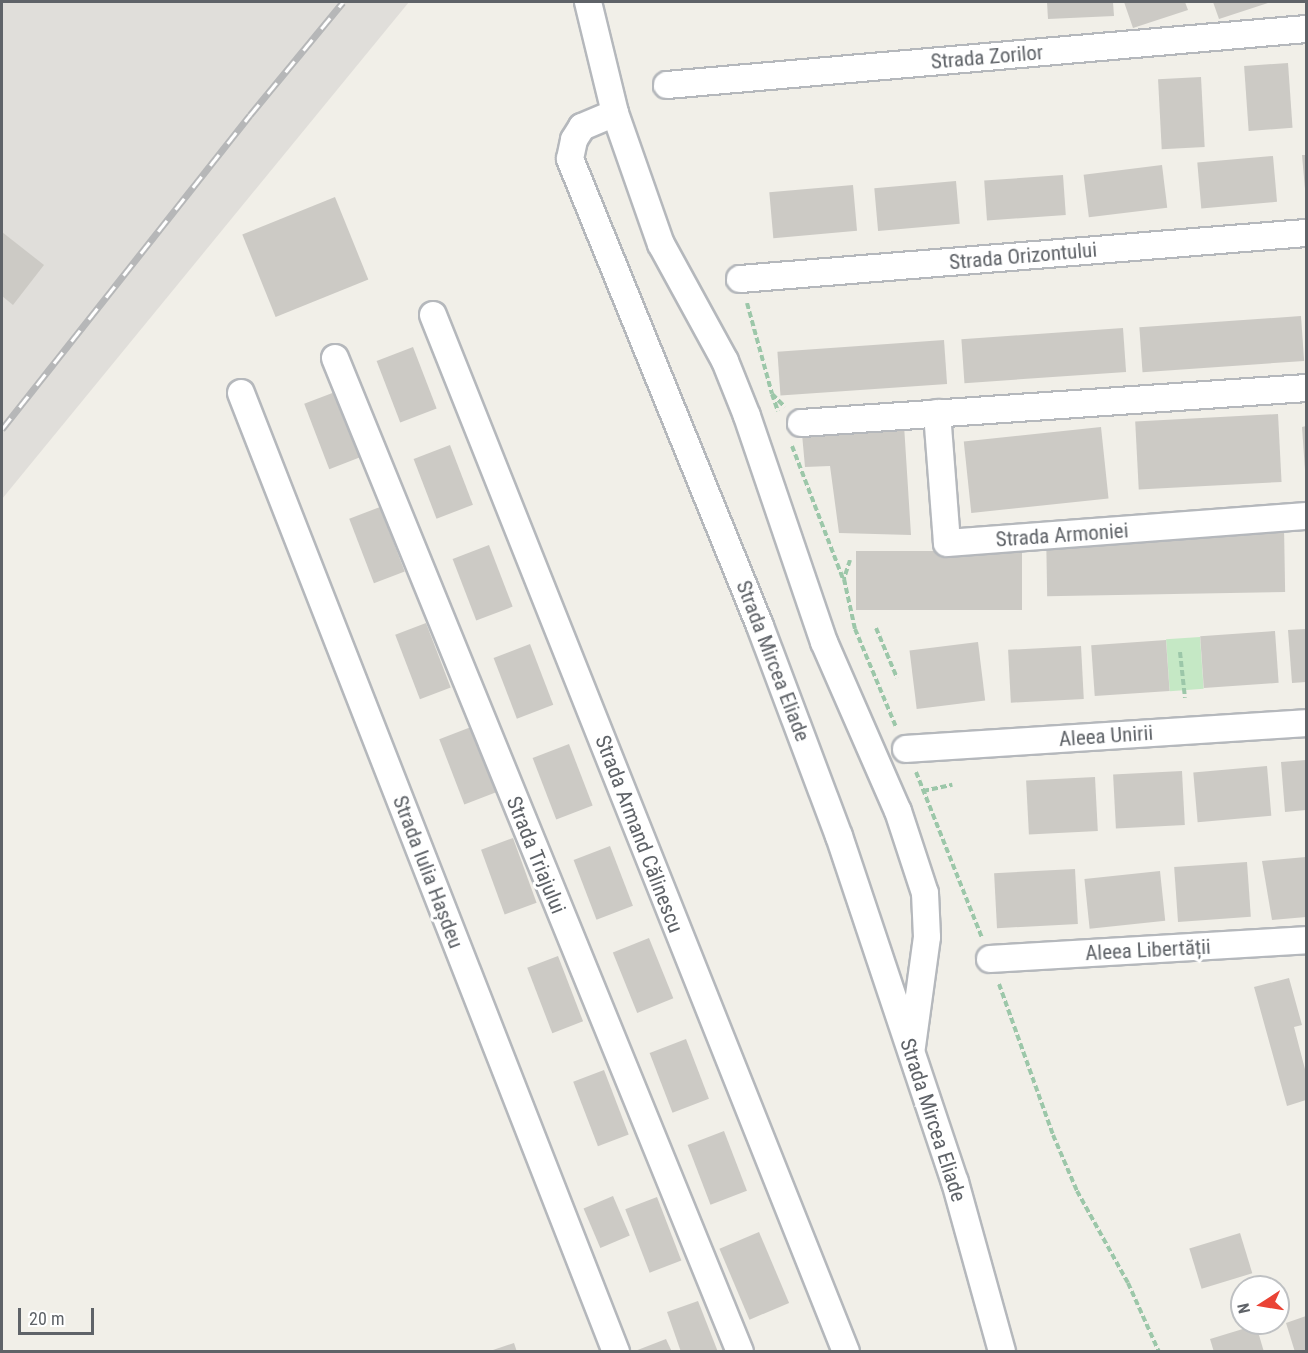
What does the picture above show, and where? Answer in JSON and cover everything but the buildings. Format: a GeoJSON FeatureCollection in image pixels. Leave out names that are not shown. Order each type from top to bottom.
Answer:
{"type":"FeatureCollection","features":[{"type":"Feature","properties":{"kind":"street"},"geometry":{"type":"LineString","coordinates":[[588,2],[615,114],[661,244],[725,361],[747,416],[824,642],[898,811],[925,893],[927,937],[911,1053]]}},
{"type":"Feature","properties":{"kind":"street","name":"Strada Zorilor"},"geometry":{"type":"LineString","coordinates":[[667,86],[1306,29]]}},
{"type":"Feature","properties":{"kind":"street","name":"Strada Mircea Eliade"},"geometry":{"type":"LineString","coordinates":[[615,114],[582,127],[574,140],[570,159],[760,626],[839,836],[955,1182],[991,1304],[1002,1352]]}},
{"type":"Feature","properties":{"kind":"street","name":"Strada Orizontului"},"geometry":{"type":"LineString","coordinates":[[740,279],[1306,233]]}},
{"type":"Feature","properties":{"kind":"street","name":"Strada Armand Călinescu"},"geometry":{"type":"LineString","coordinates":[[433,315],[846,1352]]}},
{"type":"Feature","properties":{"kind":"street","name":"Strada Triajului"},"geometry":{"type":"LineString","coordinates":[[335,358],[740,1352]]}},
{"type":"Feature","properties":{"kind":"street"},"geometry":{"type":"LineString","coordinates":[[790,426],[938,413],[1306,388]]}},
{"type":"Feature","properties":{"kind":"street","name":"Strada Iulia Hașdeu"},"geometry":{"type":"LineString","coordinates":[[241,393],[616,1352]]}},
{"type":"Feature","properties":{"kind":"street","name":"Strada Armoniei"},"geometry":{"type":"LineString","coordinates":[[938,413],[947,543],[1306,516]]}},
{"type":"Feature","properties":{"kind":"street","name":"Aleea Unirii"},"geometry":{"type":"LineString","coordinates":[[906,749],[1306,723]]}},
{"type":"Feature","properties":{"kind":"street","name":"Aleea Libertății"},"geometry":{"type":"LineString","coordinates":[[990,959],[1306,940]]}},
{"type":"Feature","properties":{"kind":"path"},"geometry":{"type":"LineString","coordinates":[[740,279],[772,394],[790,426],[844,579],[855,629],[970,902],[1053,1135],[1077,1191],[1128,1282],[1159,1352]]}},
{"type":"Feature","properties":{"kind":"path"},"geometry":{"type":"LineString","coordinates":[[772,394],[790,426]]}},
{"type":"Feature","properties":{"kind":"path"},"geometry":{"type":"LineString","coordinates":[[844,579],[850,560]]}},
{"type":"Feature","properties":{"kind":"path"},"geometry":{"type":"LineString","coordinates":[[876,628],[897,678]]}},
{"type":"Feature","properties":{"kind":"path"},"geometry":{"type":"LineString","coordinates":[[1180,652],[1185,698]]}},
{"type":"Feature","properties":{"kind":"path"},"geometry":{"type":"LineString","coordinates":[[923,791],[952,785]]}},
{"type":"Feature","properties":{"kind":"shaded area"},"geometry":{"type":"Polygon","coordinates":[[[2,2],[409,2],[2,499],[2,2]]]}},
{"type":"Feature","properties":{"kind":"green space"},"geometry":{"type":"Polygon","coordinates":[[[1200,637],[1204,689],[1170,691],[1166,639],[1200,637]]]}},
{"type":"Feature","properties":{"kind":"railway"},"geometry":{"type":"LineString","coordinates":[[2,429],[250,115],[343,2]]}}]}
